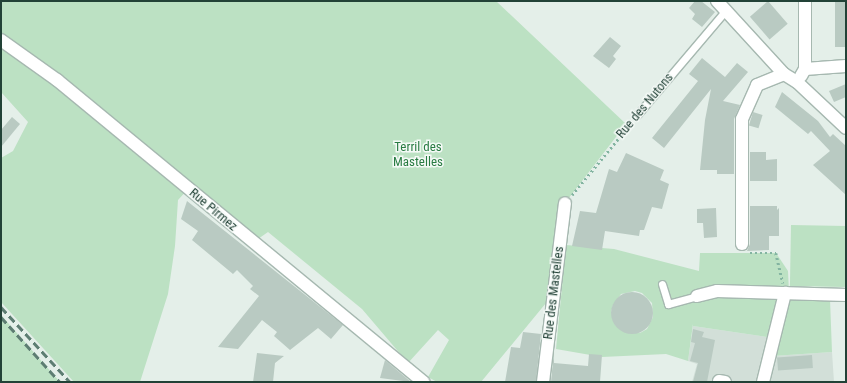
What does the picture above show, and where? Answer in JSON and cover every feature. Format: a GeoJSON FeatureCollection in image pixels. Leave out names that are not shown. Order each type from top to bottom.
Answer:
{"type":"FeatureCollection","features":[{"type":"Feature","properties":{"kind":"street"},"geometry":{"type":"LineString","coordinates":[[717,1],[727,9],[784,74],[797,82],[846,128]]}},
{"type":"Feature","properties":{"kind":"street"},"geometry":{"type":"LineString","coordinates":[[797,82],[805,69],[805,1]]}},
{"type":"Feature","properties":{"kind":"street","name":"Rue Pirmez"},"geometry":{"type":"LineString","coordinates":[[1,40],[57,80],[424,382]]}},
{"type":"Feature","properties":{"kind":"street"},"geometry":{"type":"LineString","coordinates":[[805,69],[846,66]]}},
{"type":"Feature","properties":{"kind":"street"},"geometry":{"type":"LineString","coordinates":[[742,244],[742,119],[757,85],[784,74]]}},
{"type":"Feature","properties":{"kind":"street","name":"Rue des Mastelles"},"geometry":{"type":"LineString","coordinates":[[543,382],[565,203]]}},
{"type":"Feature","properties":{"kind":"street"},"geometry":{"type":"LineString","coordinates":[[696,296],[717,291],[846,295]]}},
{"type":"Feature","properties":{"kind":"street"},"geometry":{"type":"LineString","coordinates":[[763,382],[785,294]]}},
{"type":"Feature","properties":{"kind":"lane","name":"Rue des Nutons"},"geometry":{"type":"LineString","coordinates":[[637,115],[727,9]]}},
{"type":"Feature","properties":{"kind":"lane"},"geometry":{"type":"LineString","coordinates":[[662,284],[668,304],[696,296]]}},
{"type":"Feature","properties":{"kind":"path","name":"Rue des Nutons"},"geometry":{"type":"LineString","coordinates":[[565,203],[637,115]]}},
{"type":"Feature","properties":{"kind":"path"},"geometry":{"type":"LineString","coordinates":[[742,244],[743,253],[776,253],[785,294]]}},
{"type":"Feature","properties":{"kind":"shaded area"},"geometry":{"type":"Polygon","coordinates":[[[693,326],[767,337],[773,356],[832,352],[834,382],[692,382],[697,364],[688,361],[693,326]]]}},
{"type":"Feature","properties":{"kind":"green space","name":"Terril des Mastelles"},"geometry":{"type":"Polygon","coordinates":[[[1,1],[496,1],[626,124],[565,203],[550,304],[546,303],[481,382],[437,382],[428,377],[449,340],[438,330],[408,363],[362,309],[268,232],[258,239],[190,187],[178,200],[175,246],[168,294],[140,382],[74,382],[1,302],[1,158],[13,151],[28,122],[1,92],[1,1]]]}},
{"type":"Feature","properties":{"kind":"green space"},"geometry":{"type":"Polygon","coordinates":[[[791,225],[846,226],[845,287],[790,286],[791,225]]]}},
{"type":"Feature","properties":{"kind":"green space"},"geometry":{"type":"Polygon","coordinates":[[[566,245],[614,249],[699,271],[700,253],[776,253],[788,271],[789,292],[830,299],[832,352],[773,356],[767,337],[693,326],[693,324],[688,361],[666,354],[602,357],[556,349],[566,245]],[[635,291],[621,294],[613,305],[611,312],[615,325],[627,333],[640,333],[647,329],[653,317],[652,303],[642,293],[635,291]]]}},
{"type":"Feature","properties":{"kind":"green space"},"geometry":{"type":"Polygon","coordinates":[[[1,315],[60,382],[1,382],[1,315]]]}},
{"type":"Feature","properties":{"kind":"building"},"geometry":{"type":"Polygon","coordinates":[[[695,1],[701,1],[715,12],[702,27],[692,19],[695,14],[689,8],[695,1]]]}},
{"type":"Feature","properties":{"kind":"building"},"geometry":{"type":"Polygon","coordinates":[[[768,1],[788,24],[770,39],[750,17],[768,1]]]}},
{"type":"Feature","properties":{"kind":"building"},"geometry":{"type":"Polygon","coordinates":[[[835,1],[846,1],[846,47],[835,47],[835,1]]]}},
{"type":"Feature","properties":{"kind":"building"},"geometry":{"type":"Polygon","coordinates":[[[610,37],[621,46],[613,56],[616,59],[609,68],[593,56],[610,37]]]}},
{"type":"Feature","properties":{"kind":"building"},"geometry":{"type":"Polygon","coordinates":[[[702,58],[725,77],[737,63],[748,72],[723,101],[740,105],[734,119],[734,174],[717,174],[717,170],[700,170],[705,120],[711,89],[664,148],[652,138],[698,81],[689,74],[702,58]]]}},
{"type":"Feature","properties":{"kind":"building"},"geometry":{"type":"Polygon","coordinates":[[[846,84],[846,97],[834,102],[829,91],[846,84]]]}},
{"type":"Feature","properties":{"kind":"building"},"geometry":{"type":"Polygon","coordinates":[[[782,92],[818,121],[830,137],[833,134],[846,146],[846,195],[813,165],[830,151],[811,131],[808,134],[775,107],[782,92]]]}},
{"type":"Feature","properties":{"kind":"building"},"geometry":{"type":"Polygon","coordinates":[[[753,112],[763,115],[758,128],[749,125],[753,112]]]}},
{"type":"Feature","properties":{"kind":"building"},"geometry":{"type":"Polygon","coordinates":[[[12,117],[20,124],[1,147],[1,130],[12,117]]]}},
{"type":"Feature","properties":{"kind":"building"},"geometry":{"type":"Polygon","coordinates":[[[750,152],[766,152],[766,160],[777,159],[777,181],[750,181],[750,152]]]}},
{"type":"Feature","properties":{"kind":"building"},"geometry":{"type":"Polygon","coordinates":[[[626,153],[664,170],[660,180],[669,184],[662,209],[652,207],[644,230],[640,230],[639,236],[605,231],[602,250],[572,246],[580,211],[596,213],[609,169],[617,172],[626,153]]]}},
{"type":"Feature","properties":{"kind":"building"},"geometry":{"type":"Polygon","coordinates":[[[187,201],[343,325],[331,339],[318,328],[290,350],[274,336],[277,332],[262,320],[238,349],[218,347],[259,296],[250,289],[253,286],[237,270],[233,274],[192,240],[198,231],[181,219],[187,201]]]}},
{"type":"Feature","properties":{"kind":"building"},"geometry":{"type":"Polygon","coordinates":[[[750,206],[777,206],[777,210],[779,208],[779,236],[769,236],[769,250],[747,251],[750,244],[750,206]]]}},
{"type":"Feature","properties":{"kind":"building"},"geometry":{"type":"Polygon","coordinates":[[[716,208],[717,237],[704,238],[703,223],[697,223],[697,209],[716,208]]]}},
{"type":"Feature","properties":{"kind":"building"},"geometry":{"type":"Polygon","coordinates":[[[628,292],[636,292],[647,298],[653,309],[653,317],[647,328],[636,334],[628,334],[617,328],[611,317],[611,309],[617,298],[628,292]]]}},
{"type":"Feature","properties":{"kind":"building"},"geometry":{"type":"Polygon","coordinates":[[[693,329],[704,332],[702,337],[715,340],[707,382],[693,382],[698,363],[690,361],[695,343],[691,342],[693,329]]]}},
{"type":"Feature","properties":{"kind":"building"},"geometry":{"type":"Polygon","coordinates":[[[523,332],[541,334],[536,382],[505,382],[511,347],[520,348],[523,332]]]}},
{"type":"Feature","properties":{"kind":"building"},"geometry":{"type":"Polygon","coordinates":[[[554,350],[554,363],[588,366],[589,354],[602,355],[600,382],[551,382],[554,350]]]}},
{"type":"Feature","properties":{"kind":"building"},"geometry":{"type":"Polygon","coordinates":[[[257,353],[284,356],[275,363],[273,382],[253,382],[257,353]]]}},
{"type":"Feature","properties":{"kind":"building"},"geometry":{"type":"Polygon","coordinates":[[[812,355],[813,368],[778,370],[777,357],[812,355]]]}},
{"type":"Feature","properties":{"kind":"building"},"geometry":{"type":"Polygon","coordinates":[[[385,360],[411,382],[380,378],[385,360]]]}},
{"type":"Feature","properties":{"kind":"railway"},"geometry":{"type":"LineString","coordinates":[[1,307],[70,382]]}},
{"type":"Feature","properties":{"kind":"railway"},"geometry":{"type":"LineString","coordinates":[[1,317],[60,382]]}}]}
